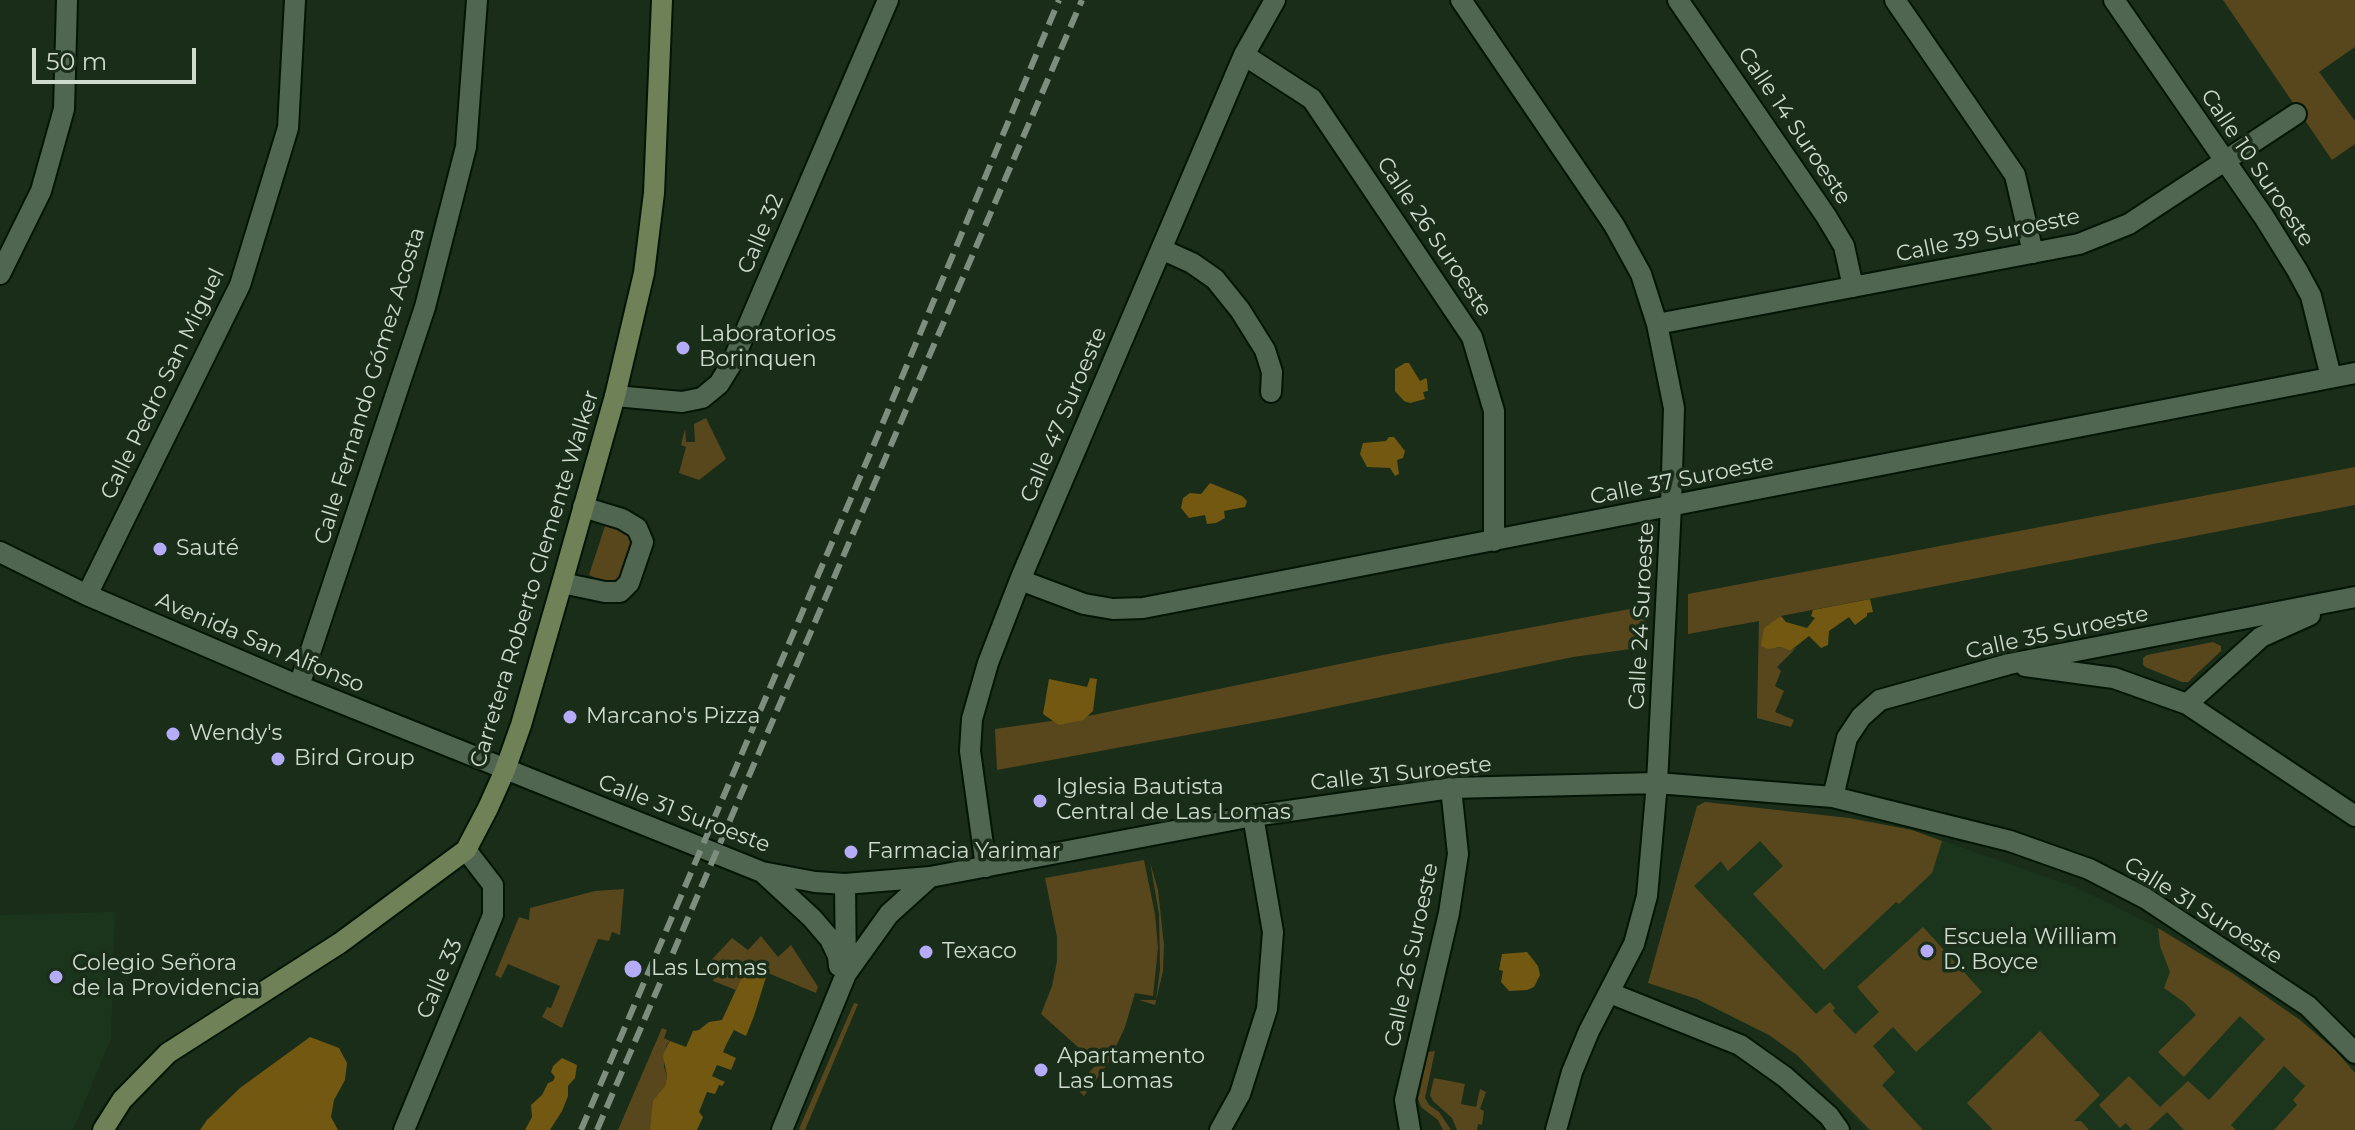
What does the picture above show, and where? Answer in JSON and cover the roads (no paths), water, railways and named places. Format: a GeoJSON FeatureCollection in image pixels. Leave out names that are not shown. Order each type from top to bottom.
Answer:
{"type":"FeatureCollection","features":[{"type":"Feature","properties":{"kind":"main road","name":"Carretera Roberto Clemente Walker"},"geometry":{"type":"LineString","coordinates":[[103,1130],[132,1089],[168,1053],[340,943],[466,850],[505,770],[615,396],[644,273],[654,193],[662,0]]}},
{"type":"Feature","properties":{"kind":"street"},"geometry":{"type":"LineString","coordinates":[[0,274],[41,191],[64,109],[67,0]]}},
{"type":"Feature","properties":{"kind":"street","name":"Calle Pedro San Miguel"},"geometry":{"type":"LineString","coordinates":[[87,595],[240,285],[288,128],[295,0]]}},
{"type":"Feature","properties":{"kind":"street","name":"Calle Fernando Gómez Acosta"},"geometry":{"type":"LineString","coordinates":[[299,686],[432,278],[466,147],[477,0]]}},
{"type":"Feature","properties":{"kind":"street","name":"Calle 32"},"geometry":{"type":"LineString","coordinates":[[615,396],[682,402],[702,398],[719,384],[732,363],[888,0]]}},
{"type":"Feature","properties":{"kind":"street","name":"Calle 47 Suroeste"},"geometry":{"type":"LineString","coordinates":[[986,867],[973,791],[970,751],[972,719],[988,663],[1020,580],[1244,55],[1275,0]]}},
{"type":"Feature","properties":{"kind":"street","name":"Calle 24 Suroeste"},"geometry":{"type":"LineString","coordinates":[[1461,0],[1614,225],[1641,274],[1657,324],[1674,408],[1657,783],[1647,896],[1634,944],[1589,1031],[1572,1072],[1556,1130]]}},
{"type":"Feature","properties":{"kind":"street","name":"Calle 14 Suroeste"},"geometry":{"type":"LineString","coordinates":[[1678,0],[1826,216],[1844,246],[1853,287]]}},
{"type":"Feature","properties":{"kind":"street"},"geometry":{"type":"LineString","coordinates":[[1895,0],[2015,175],[2033,253]]}},
{"type":"Feature","properties":{"kind":"street","name":"Calle 10 Suroeste"},"geometry":{"type":"LineString","coordinates":[[2114,0],[2264,217],[2311,296],[2331,377]]}},
{"type":"Feature","properties":{"kind":"street","name":"Calle 26 Suroeste"},"geometry":{"type":"LineString","coordinates":[[1244,55],[1312,99],[1472,337],[1494,411],[1494,541]]}},
{"type":"Feature","properties":{"kind":"street","name":"Calle 39 Suroeste"},"geometry":{"type":"LineString","coordinates":[[1657,324],[2079,244],[2129,224],[2296,114]]}},
{"type":"Feature","properties":{"kind":"street"},"geometry":{"type":"LineString","coordinates":[[1161,249],[1192,263],[1215,279],[1223,289],[1265,350],[1272,372],[1271,392]]}},
{"type":"Feature","properties":{"kind":"street","name":"Calle 37 Suroeste"},"geometry":{"type":"LineString","coordinates":[[1020,580],[1084,604],[1113,609],[1143,608],[2355,373]]}},
{"type":"Feature","properties":{"kind":"street"},"geometry":{"type":"LineString","coordinates":[[562,583],[620,592],[629,583],[643,542],[637,528],[622,519],[583,507]]}},
{"type":"Feature","properties":{"kind":"street","name":"Avenida San Alfonso"},"geometry":{"type":"LineString","coordinates":[[0,552],[87,595],[505,770]]}},
{"type":"Feature","properties":{"kind":"street","name":"Calle 35 Suroeste"},"geometry":{"type":"LineString","coordinates":[[1833,797],[1847,738],[1861,717],[1880,700],[2009,664],[2355,597],[2261,637],[2187,704]]}},
{"type":"Feature","properties":{"kind":"street"},"geometry":{"type":"LineString","coordinates":[[2009,664],[2114,678],[2187,704],[2355,816]]}},
{"type":"Feature","properties":{"kind":"street","name":"Calle 31 Suroeste"},"geometry":{"type":"LineString","coordinates":[[505,770],[762,872],[845,884],[930,877],[1253,816],[1451,788],[1657,783],[1833,797],[2010,841],[2089,869],[2145,898],[2308,1006],[2355,1053]]}},
{"type":"Feature","properties":{"kind":"street","name":"Calle 26 Suroeste"},"geometry":{"type":"LineString","coordinates":[[1410,1130],[1405,1100],[1449,913],[1458,854],[1451,788]]}},
{"type":"Feature","properties":{"kind":"street"},"geometry":{"type":"LineString","coordinates":[[1220,1130],[1240,1094],[1267,1009],[1273,932],[1253,816]]}},
{"type":"Feature","properties":{"kind":"street","name":"Calle 33"},"geometry":{"type":"LineString","coordinates":[[404,1130],[493,915],[493,885],[466,850]]}},
{"type":"Feature","properties":{"kind":"street"},"geometry":{"type":"LineString","coordinates":[[762,872],[830,939],[838,956],[843,983]]}},
{"type":"Feature","properties":{"kind":"street"},"geometry":{"type":"LineString","coordinates":[[782,1130],[843,983],[889,914],[930,877]]}},
{"type":"Feature","properties":{"kind":"street"},"geometry":{"type":"LineString","coordinates":[[843,983],[845,884]]}},
{"type":"Feature","properties":{"kind":"street"},"geometry":{"type":"LineString","coordinates":[[1610,993],[1740,1045],[1785,1077],[1829,1116],[1839,1130]]}},
{"type":"Feature","properties":{"kind":"railway"},"geometry":{"type":"LineString","coordinates":[[581,1130],[872,449],[1059,0]]}},
{"type":"Feature","properties":{"kind":"railway"},"geometry":{"type":"LineString","coordinates":[[597,1130],[1082,0]]}},
{"type":"Feature","properties":{"kind":"place","name":"Laboratorios Borinquen"},"geometry":{"type":"Point","coordinates":[683,348]}},
{"type":"Feature","properties":{"kind":"place","name":"Sauté"},"geometry":{"type":"Point","coordinates":[160,549]}},
{"type":"Feature","properties":{"kind":"place","name":"Marcano's Pizza"},"geometry":{"type":"Point","coordinates":[570,717]}},
{"type":"Feature","properties":{"kind":"place","name":"Wendy's"},"geometry":{"type":"Point","coordinates":[173,734]}},
{"type":"Feature","properties":{"kind":"place","name":"Bird Group"},"geometry":{"type":"Point","coordinates":[278,759]}},
{"type":"Feature","properties":{"kind":"place","name":"Iglesia Bautista Central de Las Lomas"},"geometry":{"type":"Point","coordinates":[1040,801]}},
{"type":"Feature","properties":{"kind":"place","name":"Farmacia Yarimar"},"geometry":{"type":"Point","coordinates":[851,852]}},
{"type":"Feature","properties":{"kind":"place","name":"Escuela William D. Boyce"},"geometry":{"type":"Point","coordinates":[1927,951]}},
{"type":"Feature","properties":{"kind":"place","name":"Texaco"},"geometry":{"type":"Point","coordinates":[926,952]}},
{"type":"Feature","properties":{"kind":"place","name":"Las Lomas"},"geometry":{"type":"Point","coordinates":[633,969]}},
{"type":"Feature","properties":{"kind":"place","name":"Colegio Señora de la Providencia"},"geometry":{"type":"Point","coordinates":[56,977]}},
{"type":"Feature","properties":{"kind":"place","name":"Apartamento Las Lomas"},"geometry":{"type":"Point","coordinates":[1041,1070]}}]}
